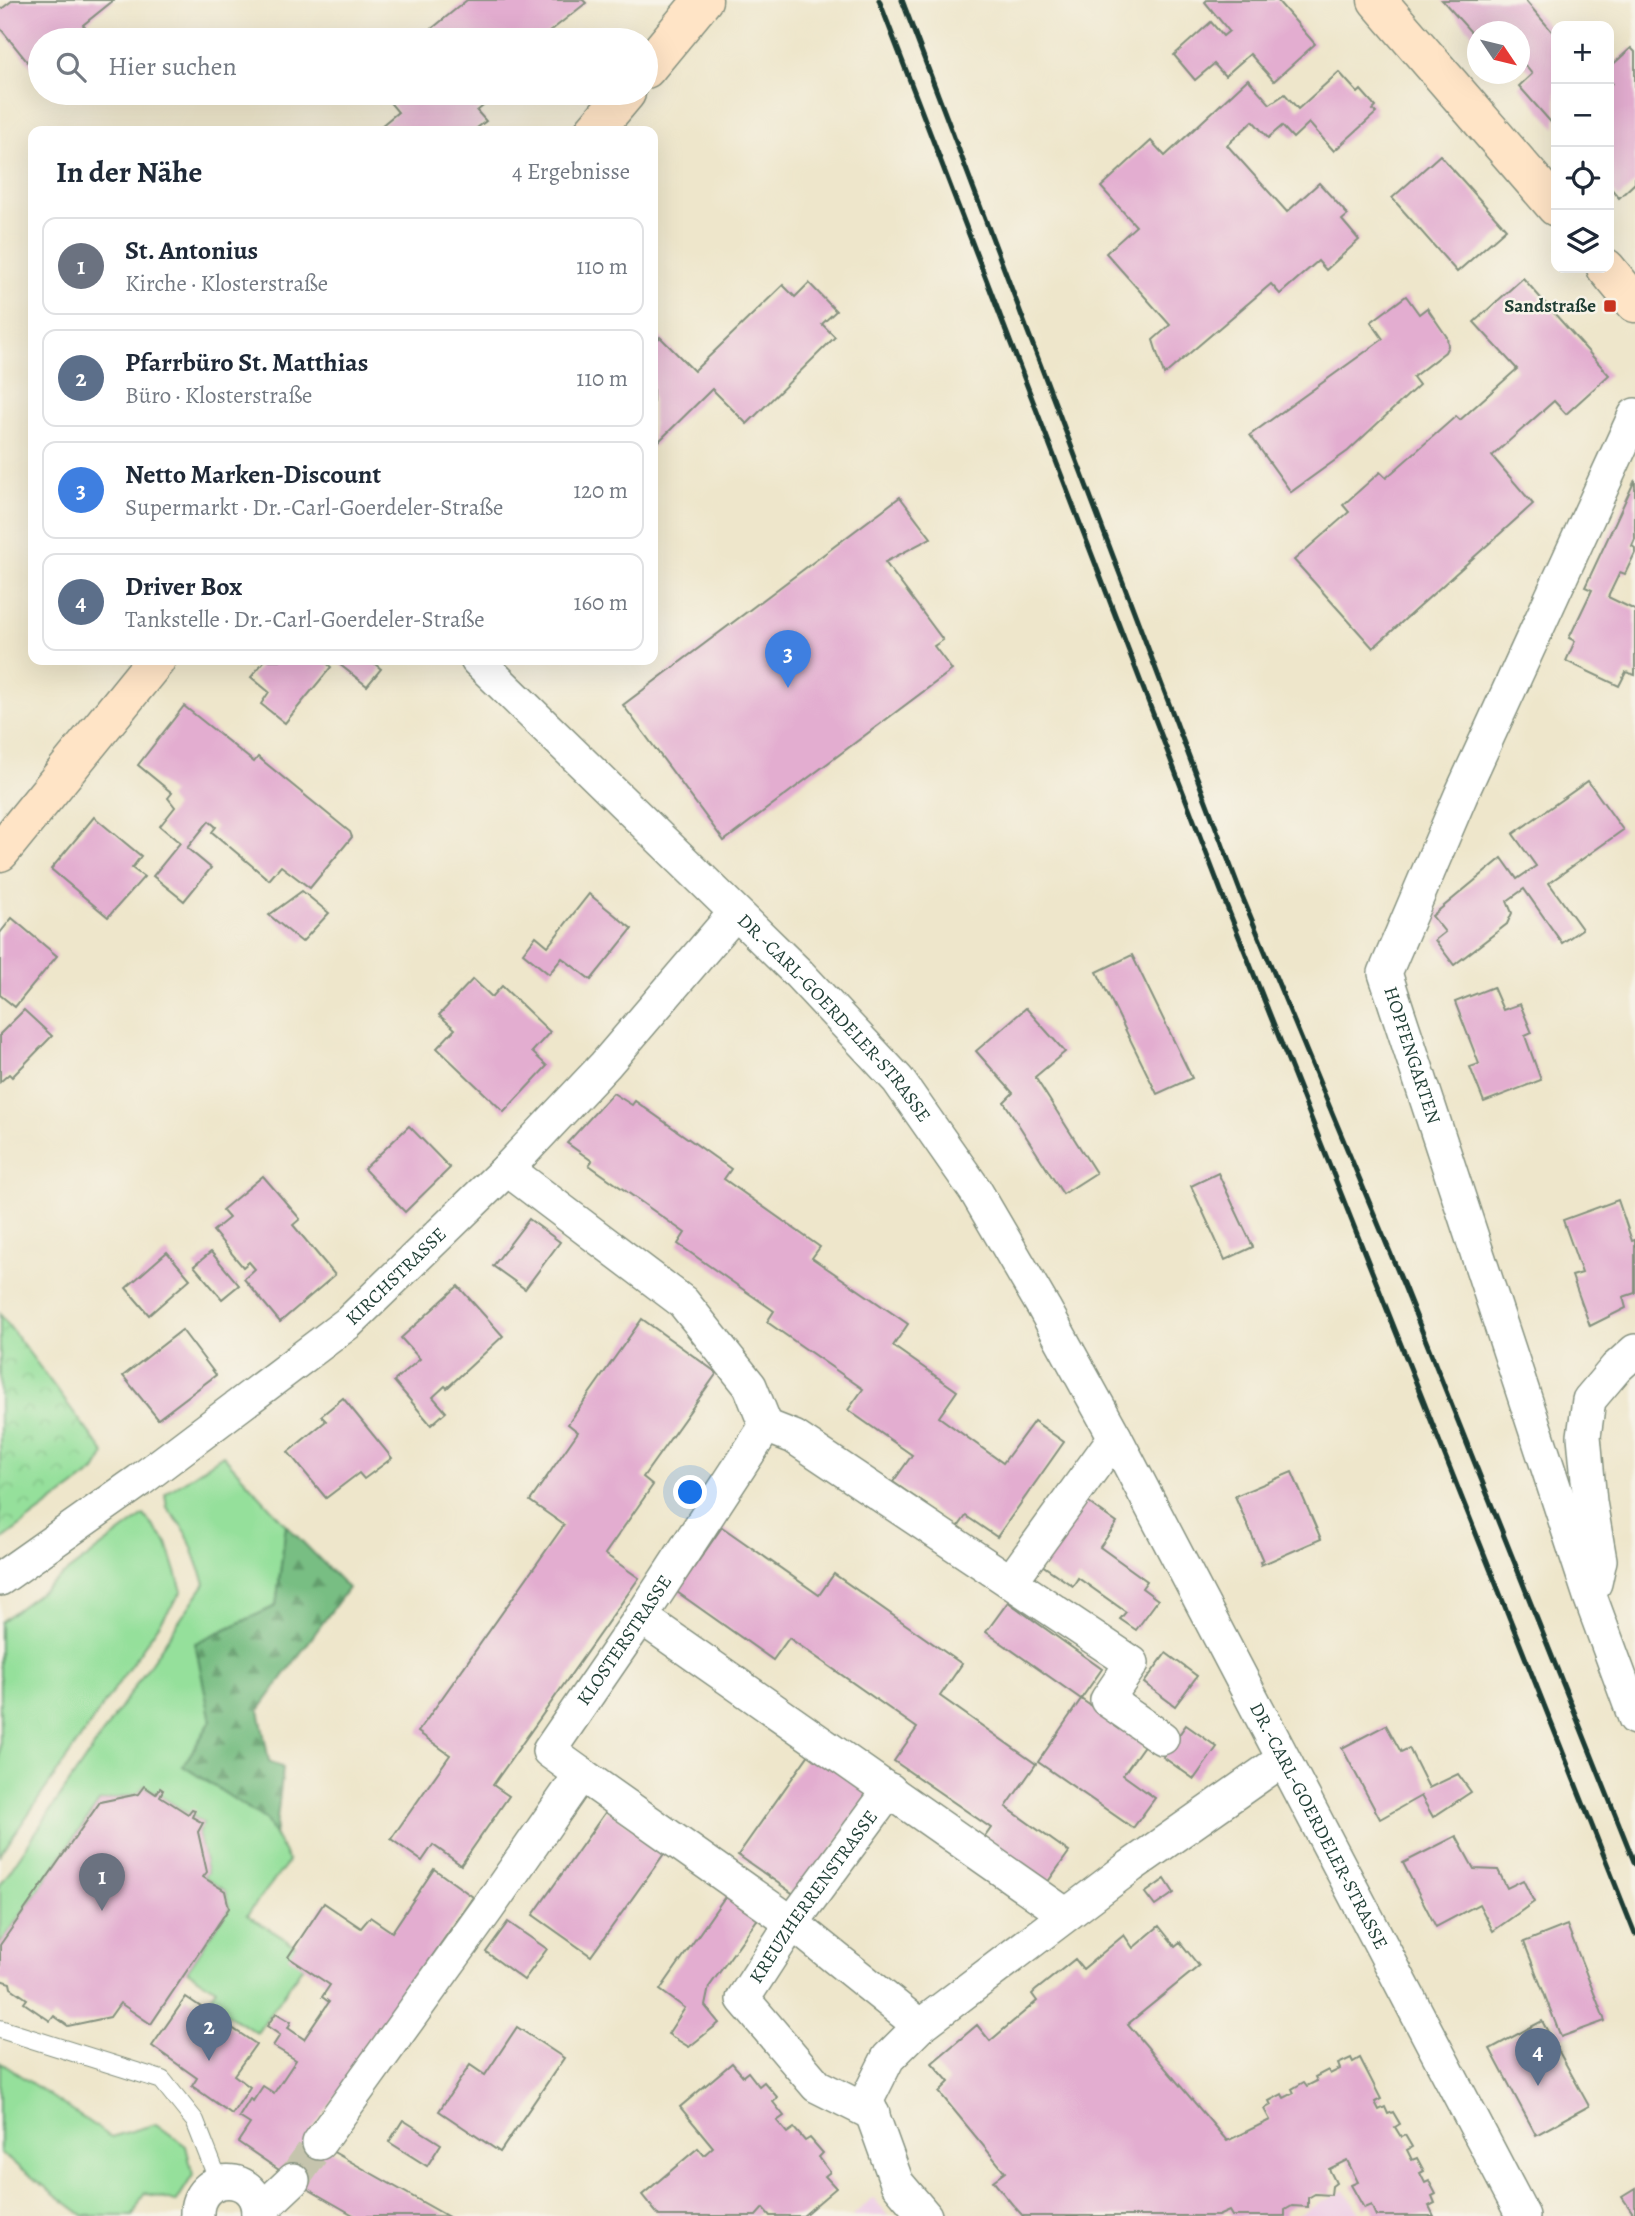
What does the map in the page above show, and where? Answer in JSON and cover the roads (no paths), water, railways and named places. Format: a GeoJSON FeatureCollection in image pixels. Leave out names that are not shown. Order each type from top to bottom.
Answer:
{"type":"FeatureCollection","features":[{"type":"Feature","properties":{"kind":"main road"},"geometry":{"type":"LineString","coordinates":[[658,54],[703,0]]}},
{"type":"Feature","properties":{"kind":"main road"},"geometry":{"type":"LineString","coordinates":[[1377,0],[1551,201]]}},
{"type":"Feature","properties":{"kind":"main road"},"geometry":{"type":"LineString","coordinates":[[598,126],[616,105]]}},
{"type":"Feature","properties":{"kind":"main road"},"geometry":{"type":"LineString","coordinates":[[1610,273],[1635,303]]}},
{"type":"Feature","properties":{"kind":"main road"},"geometry":{"type":"LineString","coordinates":[[0,852],[152,665]]}},
{"type":"Feature","properties":{"kind":"street","name":"HOPFENGARTEN"},"geometry":{"type":"LineString","coordinates":[[1635,415],[1461,795],[1385,973],[1591,1599],[1635,1718]]}},
{"type":"Feature","properties":{"kind":"street","name":"DR.-CARL-GOERDELER-STRASSE"},"geometry":{"type":"LineString","coordinates":[[482,665],[799,974],[898,1080],[975,1190],[1115,1437],[1523,2216]]}},
{"type":"Feature","properties":{"kind":"street","name":"KIRCHSTRASSE"},"geometry":{"type":"LineString","coordinates":[[0,1579],[139,1481],[348,1323],[507,1169],[605,1065],[735,913]]}},
{"type":"Feature","properties":{"kind":"street"},"geometry":{"type":"LineString","coordinates":[[507,1169],[683,1302],[750,1386],[766,1426],[794,1437],[1132,1663],[1107,1700],[1162,1738]]}},
{"type":"Feature","properties":{"kind":"street"},"geometry":{"type":"LineString","coordinates":[[1591,1599],[1600,1560],[1590,1502],[1584,1436],[1589,1400],[1616,1368],[1635,1351]]}},
{"type":"Feature","properties":{"kind":"street","name":"KLOSTERSTRASSE"},"geometry":{"type":"LineString","coordinates":[[581,1774],[549,1751],[641,1617],[766,1426]]}},
{"type":"Feature","properties":{"kind":"street"},"geometry":{"type":"LineString","coordinates":[[1011,1581],[1115,1437]]}},
{"type":"Feature","properties":{"kind":"street","name":"KREUZHERRENSTRASSE"},"geometry":{"type":"LineString","coordinates":[[641,1617],[1065,1914]]}},
{"type":"Feature","properties":{"kind":"street"},"geometry":{"type":"LineString","coordinates":[[925,2216],[897,2183],[867,2100],[888,2058],[920,2026],[1065,1914],[1282,1760]]}},
{"type":"Feature","properties":{"kind":"street"},"geometry":{"type":"LineString","coordinates":[[319,2143],[581,1774],[792,1923],[920,2026]]}},
{"type":"Feature","properties":{"kind":"street","name":"KREUZHERRENSTRASSE"},"geometry":{"type":"LineString","coordinates":[[873,2115],[817,2086],[743,2000],[792,1923],[890,1790]]}},
{"type":"Feature","properties":{"kind":"street"},"geometry":{"type":"LineString","coordinates":[[198,2216],[199,2200],[204,2192],[219,2182],[229,2180],[247,2188],[253,2195],[259,2215],[293,2180]]}},
{"type":"Feature","properties":{"kind":"lane"},"geometry":{"type":"LineString","coordinates":[[0,2029],[162,2080],[195,2121],[219,2182]]}},
{"type":"Feature","properties":{"kind":"tunnel"},"geometry":{"type":"LineString","coordinates":[[293,2180],[319,2143]]}},
{"type":"Feature","properties":{"kind":"railway"},"geometry":{"type":"LineString","coordinates":[[879,0],[1226,904],[1635,1934]]}},
{"type":"Feature","properties":{"kind":"railway"},"geometry":{"type":"LineString","coordinates":[[902,0],[1242,896],[1404,1286],[1635,1864]]}},
{"type":"Feature","properties":{"kind":"place","name":"Sandstraße"},"geometry":{"type":"Point","coordinates":[1610,306]}},
{"type":"Feature","properties":{"kind":"place","name":"Netto Marken-Discount"},"geometry":{"type":"Point","coordinates":[788,688]}},
{"type":"Feature","properties":{"kind":"place","name":"St. Antonius"},"geometry":{"type":"Point","coordinates":[102,1911]}},
{"type":"Feature","properties":{"kind":"place","name":"Pfarrbüro St. Matthias"},"geometry":{"type":"Point","coordinates":[209,2061]}},
{"type":"Feature","properties":{"kind":"place","name":"Driver Box"},"geometry":{"type":"Point","coordinates":[1538,2086]}}]}
